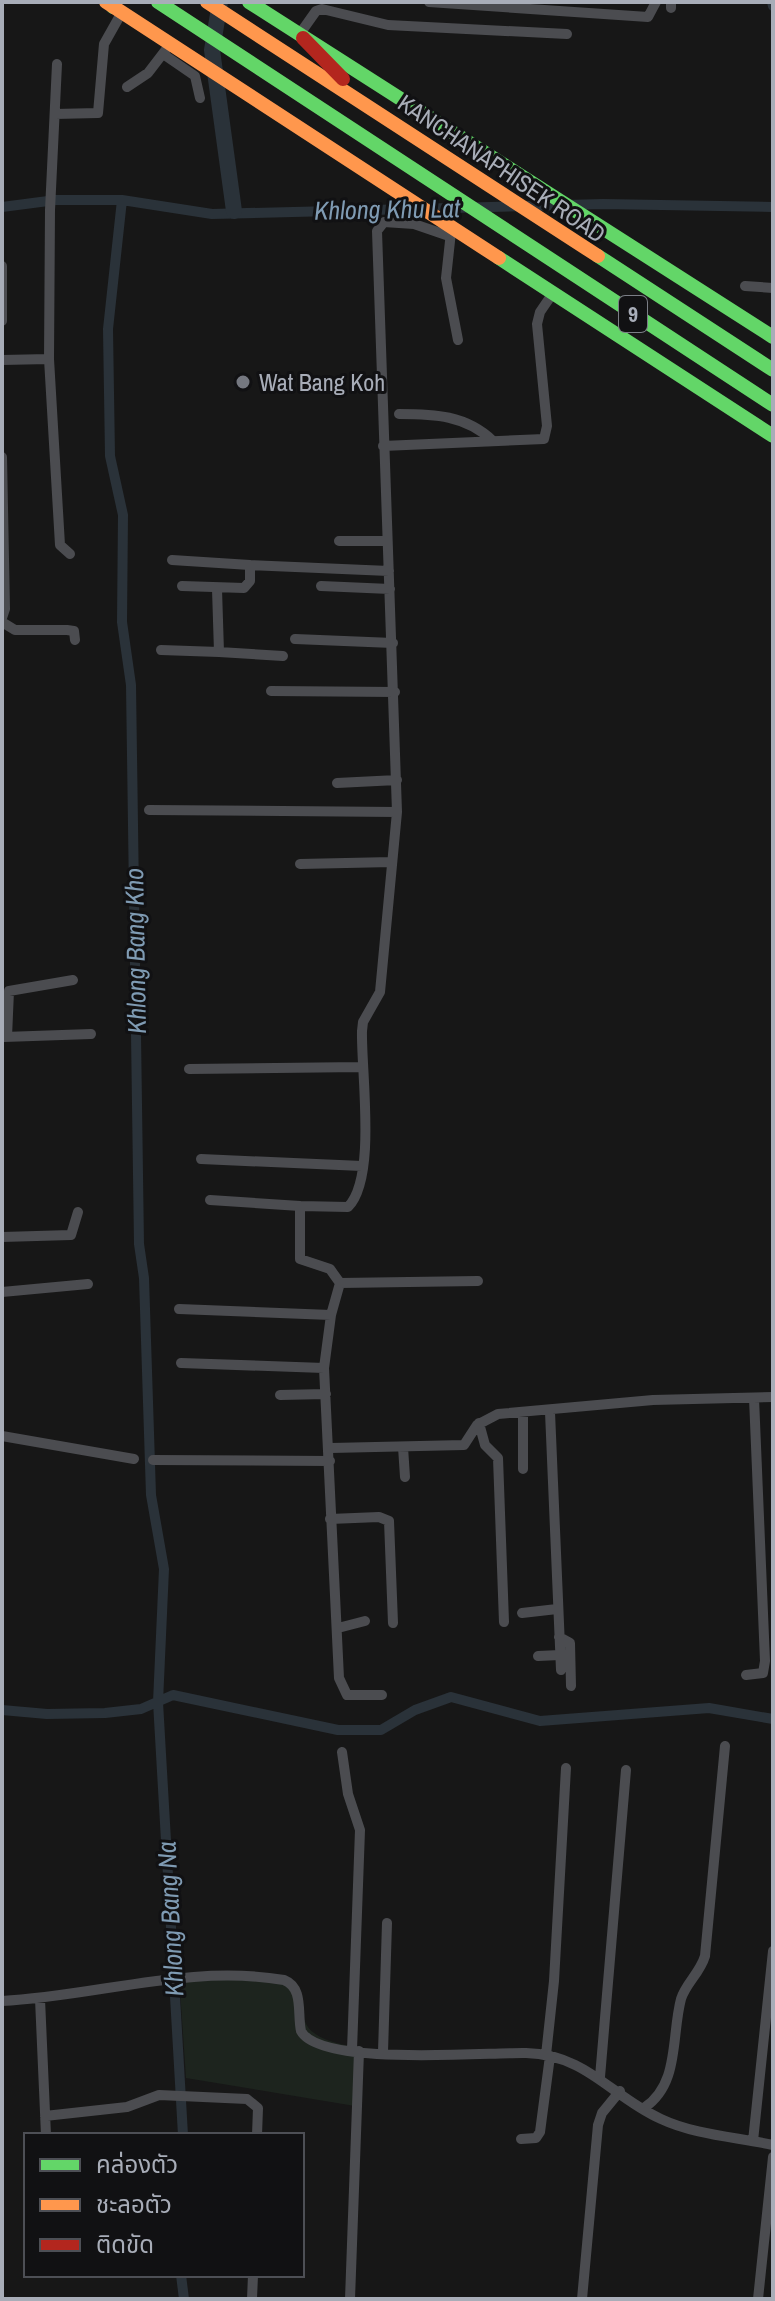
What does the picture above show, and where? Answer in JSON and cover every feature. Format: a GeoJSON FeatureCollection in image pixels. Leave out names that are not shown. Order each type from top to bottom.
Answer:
{"type":"FeatureCollection","features":[{"type":"Feature","properties":{"kind":"main road","name":"KANCHANAPHISEK ROAD"},"geometry":{"type":"LineString","coordinates":[[158,2],[773,405]]}},
{"type":"Feature","properties":{"kind":"main road","name":"KANCHANAPHISEK ROAD"},"geometry":{"type":"LineString","coordinates":[[207,2],[773,370]]}},
{"type":"Feature","properties":{"kind":"main road"},"geometry":{"type":"LineString","coordinates":[[249,2],[773,337]]}},
{"type":"Feature","properties":{"kind":"main road"},"geometry":{"type":"LineString","coordinates":[[113,6],[167,48],[191,56],[224,77],[449,228],[773,436]]}},
{"type":"Feature","properties":{"kind":"main road"},"geometry":{"type":"LineString","coordinates":[[301,36],[351,85],[356,97]]}},
{"type":"Feature","properties":{"kind":"street"},"geometry":{"type":"LineString","coordinates":[[429,2],[585,8],[648,17],[656,9],[656,2]]}},
{"type":"Feature","properties":{"kind":"street"},"geometry":{"type":"LineString","coordinates":[[55,114],[98,113],[104,44],[113,6]]}},
{"type":"Feature","properties":{"kind":"street"},"geometry":{"type":"LineString","coordinates":[[301,36],[316,11],[322,9],[388,25],[567,34]]}},
{"type":"Feature","properties":{"kind":"street"},"geometry":{"type":"LineString","coordinates":[[127,87],[148,73],[167,48],[195,76],[200,98]]}},
{"type":"Feature","properties":{"kind":"street"},"geometry":{"type":"LineString","coordinates":[[57,64],[50,195],[49,359],[60,545],[70,554]]}},
{"type":"Feature","properties":{"kind":"street"},"geometry":{"type":"LineString","coordinates":[[210,1200],[348,1207],[356,1195],[362,1166],[367,1124],[361,1067],[363,1022],[375,1004],[382,980],[397,812],[378,227],[384,222],[449,228],[447,295],[458,340]]}},
{"type":"Feature","properties":{"kind":"street"},"geometry":{"type":"LineString","coordinates":[[2,266],[2,321]]}},
{"type":"Feature","properties":{"kind":"street"},"geometry":{"type":"LineString","coordinates":[[745,286],[773,288]]}},
{"type":"Feature","properties":{"kind":"street"},"geometry":{"type":"LineString","coordinates":[[383,446],[541,440],[546,437],[537,324],[540,312],[553,293]]}},
{"type":"Feature","properties":{"kind":"street"},"geometry":{"type":"LineString","coordinates":[[755,325],[773,330]]}},
{"type":"Feature","properties":{"kind":"street"},"geometry":{"type":"LineString","coordinates":[[2,360],[49,359]]}},
{"type":"Feature","properties":{"kind":"street"},"geometry":{"type":"LineString","coordinates":[[399,414],[446,415],[481,430],[493,441]]}},
{"type":"Feature","properties":{"kind":"street"},"geometry":{"type":"LineString","coordinates":[[2,457],[5,609],[2,620],[15,630],[74,631],[75,640]]}},
{"type":"Feature","properties":{"kind":"street"},"geometry":{"type":"LineString","coordinates":[[339,541],[387,541]]}},
{"type":"Feature","properties":{"kind":"street"},"geometry":{"type":"LineString","coordinates":[[172,560],[389,571]]}},
{"type":"Feature","properties":{"kind":"street"},"geometry":{"type":"LineString","coordinates":[[182,586],[217,589],[246,587],[251,575],[250,565]]}},
{"type":"Feature","properties":{"kind":"street"},"geometry":{"type":"LineString","coordinates":[[321,586],[390,589]]}},
{"type":"Feature","properties":{"kind":"street"},"geometry":{"type":"LineString","coordinates":[[217,589],[219,652]]}},
{"type":"Feature","properties":{"kind":"street"},"geometry":{"type":"LineString","coordinates":[[295,639],[393,643]]}},
{"type":"Feature","properties":{"kind":"street"},"geometry":{"type":"LineString","coordinates":[[161,650],[283,656]]}},
{"type":"Feature","properties":{"kind":"street"},"geometry":{"type":"LineString","coordinates":[[271,691],[395,692]]}},
{"type":"Feature","properties":{"kind":"street"},"geometry":{"type":"LineString","coordinates":[[337,783],[397,780]]}},
{"type":"Feature","properties":{"kind":"street"},"geometry":{"type":"LineString","coordinates":[[149,810],[397,812]]}},
{"type":"Feature","properties":{"kind":"street"},"geometry":{"type":"LineString","coordinates":[[300,864],[392,862]]}},
{"type":"Feature","properties":{"kind":"street"},"geometry":{"type":"LineString","coordinates":[[73,980],[9,991],[5,1037],[91,1034]]}},
{"type":"Feature","properties":{"kind":"street"},"geometry":{"type":"LineString","coordinates":[[189,1069],[361,1067]]}},
{"type":"Feature","properties":{"kind":"street"},"geometry":{"type":"LineString","coordinates":[[201,1159],[362,1166]]}},
{"type":"Feature","properties":{"kind":"street"},"geometry":{"type":"LineString","coordinates":[[300,1206],[300,1259],[330,1269],[340,1283]]}},
{"type":"Feature","properties":{"kind":"street"},"geometry":{"type":"LineString","coordinates":[[2,1237],[71,1235],[78,1212]]}},
{"type":"Feature","properties":{"kind":"street"},"geometry":{"type":"LineString","coordinates":[[340,1283],[478,1281]]}},
{"type":"Feature","properties":{"kind":"street"},"geometry":{"type":"LineString","coordinates":[[340,1283],[331,1315],[324,1368],[331,1448],[330,1519],[338,1669],[345,1693],[351,1696],[382,1695]]}},
{"type":"Feature","properties":{"kind":"street"},"geometry":{"type":"LineString","coordinates":[[2,1292],[88,1284]]}},
{"type":"Feature","properties":{"kind":"street"},"geometry":{"type":"LineString","coordinates":[[179,1309],[331,1315]]}},
{"type":"Feature","properties":{"kind":"street"},"geometry":{"type":"LineString","coordinates":[[181,1363],[324,1368]]}},
{"type":"Feature","properties":{"kind":"street"},"geometry":{"type":"LineString","coordinates":[[280,1395],[326,1394]]}},
{"type":"Feature","properties":{"kind":"street"},"geometry":{"type":"LineString","coordinates":[[331,1448],[464,1445],[479,1423],[498,1414],[550,1412],[653,1400],[773,1397]]}},
{"type":"Feature","properties":{"kind":"street"},"geometry":{"type":"LineString","coordinates":[[746,1675],[763,1673],[765,1661],[754,1398]]}},
{"type":"Feature","properties":{"kind":"street"},"geometry":{"type":"LineString","coordinates":[[550,1412],[561,1670]]}},
{"type":"Feature","properties":{"kind":"street"},"geometry":{"type":"LineString","coordinates":[[523,1413],[523,1469]]}},
{"type":"Feature","properties":{"kind":"street"},"geometry":{"type":"LineString","coordinates":[[479,1423],[485,1445],[498,1458],[504,1622]]}},
{"type":"Feature","properties":{"kind":"street"},"geometry":{"type":"LineString","coordinates":[[2,1436],[134,1459]]}},
{"type":"Feature","properties":{"kind":"street"},"geometry":{"type":"LineString","coordinates":[[403,1447],[405,1477]]}},
{"type":"Feature","properties":{"kind":"street"},"geometry":{"type":"LineString","coordinates":[[153,1460],[330,1461]]}},
{"type":"Feature","properties":{"kind":"street"},"geometry":{"type":"LineString","coordinates":[[330,1519],[379,1517],[389,1521],[393,1623]]}},
{"type":"Feature","properties":{"kind":"street"},"geometry":{"type":"LineString","coordinates":[[522,1613],[557,1609]]}},
{"type":"Feature","properties":{"kind":"street"},"geometry":{"type":"LineString","coordinates":[[338,1628],[365,1621]]}},
{"type":"Feature","properties":{"kind":"street"},"geometry":{"type":"LineString","coordinates":[[559,1637],[570,1643],[571,1686]]}},
{"type":"Feature","properties":{"kind":"street"},"geometry":{"type":"LineString","coordinates":[[538,1656],[560,1655]]}},
{"type":"Feature","properties":{"kind":"street"},"geometry":{"type":"LineString","coordinates":[[644,2108],[657,2099],[663,2089],[676,2042],[681,1999],[698,1974],[705,1956],[725,1746]]}},
{"type":"Feature","properties":{"kind":"street"},"geometry":{"type":"LineString","coordinates":[[342,1752],[348,1794],[360,1830],[350,2299]]}},
{"type":"Feature","properties":{"kind":"street"},"geometry":{"type":"LineString","coordinates":[[521,2139],[536,2138],[540,2132],[554,1981],[566,1768]]}},
{"type":"Feature","properties":{"kind":"street"},"geometry":{"type":"LineString","coordinates":[[600,2077],[626,1770]]}},
{"type":"Feature","properties":{"kind":"street"},"geometry":{"type":"LineString","coordinates":[[383,2052],[387,1923]]}},
{"type":"Feature","properties":{"kind":"street"},"geometry":{"type":"LineString","coordinates":[[753,2141],[773,1951]]}},
{"type":"Feature","properties":{"kind":"street"},"geometry":{"type":"LineString","coordinates":[[2,2001],[40,1999],[181,1976],[289,1981],[298,1994],[304,2037],[316,2045],[435,2057],[514,2053],[548,2056],[576,2063],[669,2123],[773,2145]]}},
{"type":"Feature","properties":{"kind":"street"},"geometry":{"type":"LineString","coordinates":[[40,1999],[46,2133]]}},
{"type":"Feature","properties":{"kind":"street"},"geometry":{"type":"LineString","coordinates":[[582,2299],[598,2125],[602,2113],[620,2091]]}},
{"type":"Feature","properties":{"kind":"street"},"geometry":{"type":"LineString","coordinates":[[45,2116],[127,2107],[159,2095],[185,2094],[253,2102],[258,2108],[257,2133]]}},
{"type":"Feature","properties":{"kind":"street"},"geometry":{"type":"LineString","coordinates":[[758,2299],[773,2157]]}},
{"type":"Feature","properties":{"kind":"street"},"geometry":{"type":"LineString","coordinates":[[252,2299],[253,2277]]}},
{"type":"Feature","properties":{"kind":"shaded area"},"geometry":{"type":"Polygon","coordinates":[[[179,1975],[286,1976],[297,1984],[302,1994],[307,2025],[316,2034],[334,2042],[364,2048],[361,2107],[186,2078],[179,1975]]]}},
{"type":"Feature","properties":{"kind":"waterway","name":"Khlong Bang Kho"},"geometry":{"type":"LineString","coordinates":[[220,2],[212,50],[234,211]]}},
{"type":"Feature","properties":{"kind":"waterway","name":"Khlong Khu Lat"},"geometry":{"type":"LineString","coordinates":[[772,2],[773,6]]}},
{"type":"Feature","properties":{"kind":"waterway","name":"Khlong Khu Lat"},"geometry":{"type":"LineString","coordinates":[[2,207],[56,200],[122,200],[212,214],[603,204],[773,207]]}},
{"type":"Feature","properties":{"kind":"waterway","name":"Khlong Bang Kho"},"geometry":{"type":"LineString","coordinates":[[122,200],[108,329],[110,456],[123,515],[122,622],[131,685],[139,1244],[144,1278],[151,1495],[164,1569],[158,1702],[183,2133]]}},
{"type":"Feature","properties":{"kind":"waterway"},"geometry":{"type":"LineString","coordinates":[[2,1710],[47,1714],[105,1713],[141,1709],[173,1695],[338,1730],[381,1730],[415,1710],[451,1697],[540,1721],[709,1708],[773,1719]]}},
{"type":"Feature","properties":{"kind":"waterway","name":"Khlong Bang Na"},"geometry":{"type":"LineString","coordinates":[[181,2277],[184,2299]]}},
{"type":"Feature","properties":{"kind":"traffic: fast"},"geometry":{"type":"LineString","coordinates":[[112,2],[113,7]]}},
{"type":"Feature","properties":{"kind":"traffic: fast"},"geometry":{"type":"LineString","coordinates":[[158,2],[773,405]]}},
{"type":"Feature","properties":{"kind":"traffic: fast"},"geometry":{"type":"LineString","coordinates":[[249,2],[773,337]]}},
{"type":"Feature","properties":{"kind":"traffic: fast"},"geometry":{"type":"LineString","coordinates":[[598,256],[773,370]]}},
{"type":"Feature","properties":{"kind":"traffic: fast"},"geometry":{"type":"LineString","coordinates":[[499,258],[773,436]]}},
{"type":"Feature","properties":{"kind":"traffic: slow"},"geometry":{"type":"LineString","coordinates":[[106,2],[499,258]]}},
{"type":"Feature","properties":{"kind":"traffic: slow"},"geometry":{"type":"LineString","coordinates":[[207,2],[598,256]]}},
{"type":"Feature","properties":{"kind":"traffic: jam"},"geometry":{"type":"LineString","coordinates":[[303,38],[343,79]]}},
{"type":"Feature","properties":{"kind":"place","name":"Wat Bang Koh"},"geometry":{"type":"Point","coordinates":[243,382]}}]}
